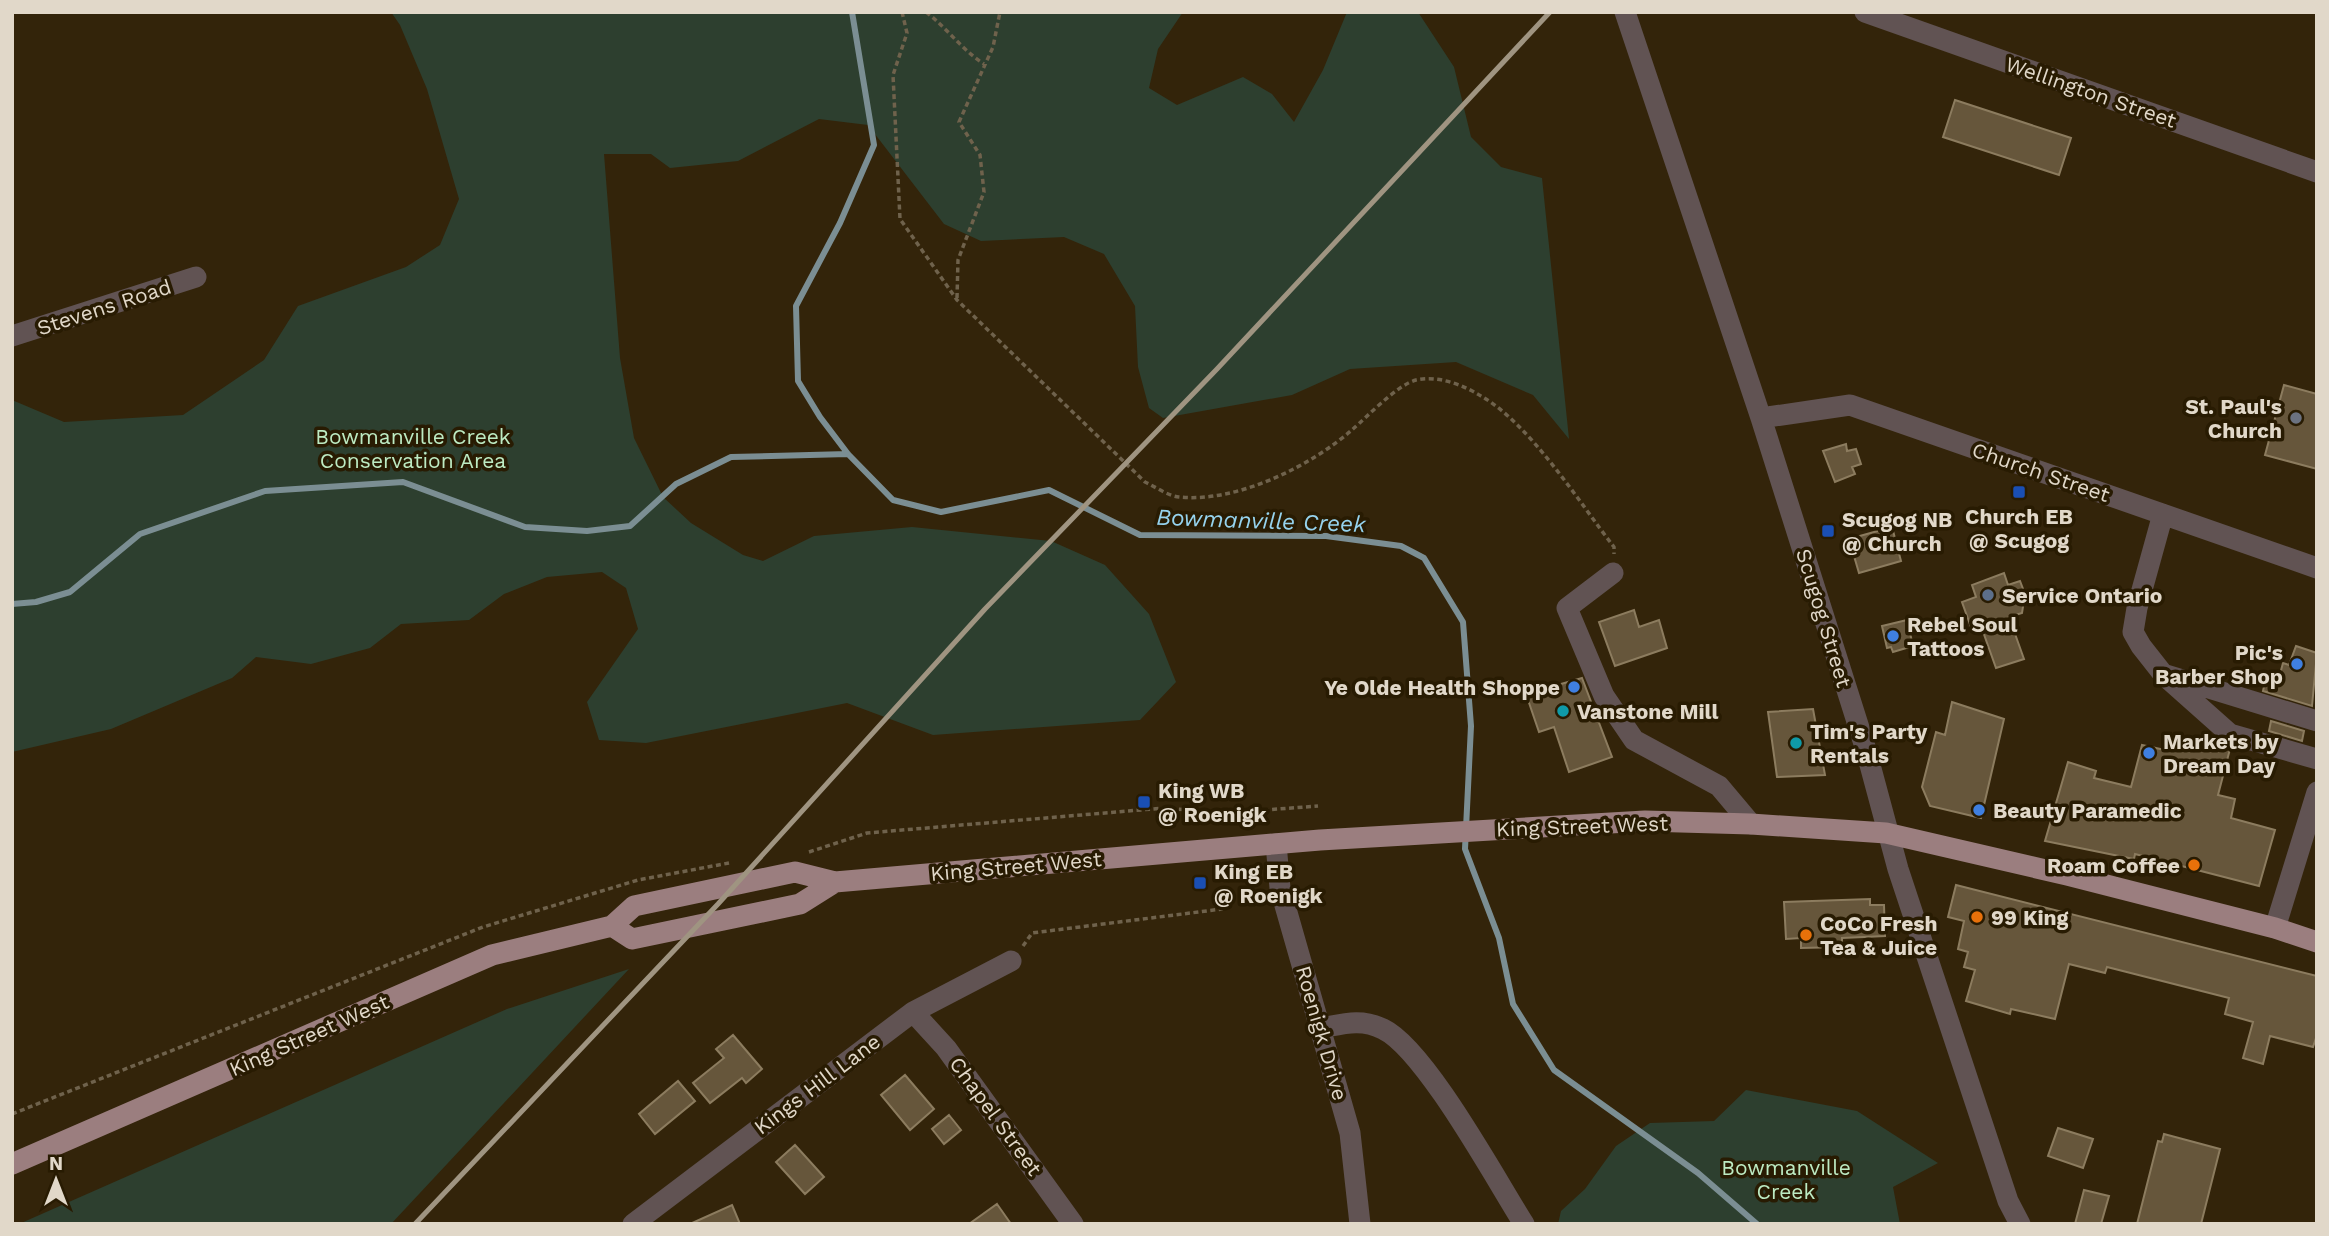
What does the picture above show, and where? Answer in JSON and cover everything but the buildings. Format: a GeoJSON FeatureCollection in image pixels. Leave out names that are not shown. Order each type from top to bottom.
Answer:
{"type":"FeatureCollection","features":[{"type":"Feature","properties":{"kind":"main road","name":"King Street West"},"geometry":{"type":"LineString","coordinates":[[12,1164],[492,955],[612,926],[634,906],[795,872],[835,882],[1320,840],[1645,821],[1751,824],[1886,832],[2275,928],[2317,942]]}},
{"type":"Feature","properties":{"kind":"main road","name":"King Street West"},"geometry":{"type":"LineString","coordinates":[[612,926],[632,939],[800,904],[835,882]]}},
{"type":"Feature","properties":{"kind":"street","name":"Scugog Street"},"geometry":{"type":"LineString","coordinates":[[1625,12],[1761,418],[1866,750],[1886,832],[2008,1201],[2020,1224]]}},
{"type":"Feature","properties":{"kind":"street","name":"Wellington Street"},"geometry":{"type":"LineString","coordinates":[[1864,12],[2317,172]]}},
{"type":"Feature","properties":{"kind":"street","name":"Stevens Road"},"geometry":{"type":"LineString","coordinates":[[12,336],[196,277]]}},
{"type":"Feature","properties":{"kind":"street","name":"Church Street"},"geometry":{"type":"LineString","coordinates":[[1761,418],[1850,405],[2317,568]]}},
{"type":"Feature","properties":{"kind":"street"},"geometry":{"type":"LineString","coordinates":[[2163,514],[2133,632],[2163,674],[2230,734],[2317,760]]}},
{"type":"Feature","properties":{"kind":"street"},"geometry":{"type":"LineString","coordinates":[[1612,573],[1567,608],[1604,696],[1634,740],[1719,786],[1751,824]]}},
{"type":"Feature","properties":{"kind":"street"},"geometry":{"type":"LineString","coordinates":[[2163,674],[2317,721]]}},
{"type":"Feature","properties":{"kind":"street"},"geometry":{"type":"LineString","coordinates":[[2275,928],[2317,792]]}},
{"type":"Feature","properties":{"kind":"street","name":"Roenigk Drive"},"geometry":{"type":"LineString","coordinates":[[1276,844],[1280,888],[1350,1133],[1360,1224]]}},
{"type":"Feature","properties":{"kind":"street","name":"Kings Hill Lane"},"geometry":{"type":"LineString","coordinates":[[642,1221],[913,1012],[1011,961]]}},
{"type":"Feature","properties":{"kind":"street","name":"Chapel Street"},"geometry":{"type":"LineString","coordinates":[[913,1012],[946,1048],[1073,1224]]}},
{"type":"Feature","properties":{"kind":"street"},"geometry":{"type":"LineString","coordinates":[[1321,1028],[1359,1021],[1384,1029],[1405,1045],[1427,1071],[1524,1224]]}},
{"type":"Feature","properties":{"kind":"path"},"geometry":{"type":"LineString","coordinates":[[902,12],[907,33],[893,75],[900,219],[957,300],[1145,482],[1176,497],[1210,498],[1291,471],[1331,448],[1389,397],[1415,380],[1450,381],[1483,397],[1525,434],[1614,547],[1612,573]]}},
{"type":"Feature","properties":{"kind":"path"},"geometry":{"type":"LineString","coordinates":[[926,12],[943,25],[961,49],[984,64]]}},
{"type":"Feature","properties":{"kind":"path"},"geometry":{"type":"LineString","coordinates":[[957,300],[958,260],[984,192],[980,155],[959,122],[993,47],[1000,12]]}},
{"type":"Feature","properties":{"kind":"path"},"geometry":{"type":"LineString","coordinates":[[1011,961],[1032,933],[1222,909],[1228,892]]}},
{"type":"Feature","properties":{"kind":"green space","name":"Bowmanville Creek Conservation Area"},"geometry":{"type":"Polygon","coordinates":[[[391,12],[1183,12],[1158,49],[1149,88],[1177,105],[1243,77],[1272,94],[1294,122],[1323,70],[1347,12],[1418,12],[1454,67],[1471,137],[1501,167],[1542,178],[1569,439],[1533,395],[1456,362],[1350,369],[1292,395],[1163,418],[1149,408],[1138,367],[1135,306],[1104,254],[1064,237],[981,241],[944,224],[868,125],[819,119],[738,161],[670,168],[651,154],[604,154],[620,358],[634,438],[663,497],[691,523],[743,555],[763,561],[814,536],[912,527],[1051,541],[1105,565],[1149,614],[1176,682],[1140,720],[933,735],[847,703],[646,743],[599,740],[587,702],[638,629],[626,588],[602,572],[547,577],[504,594],[469,620],[401,624],[370,648],[311,664],[256,657],[232,678],[111,729],[12,752],[12,400],[64,422],[183,415],[264,360],[298,306],[406,267],[440,245],[459,199],[427,89],[400,25],[391,12]]]}},
{"type":"Feature","properties":{"kind":"green space"},"geometry":{"type":"Polygon","coordinates":[[[629,969],[391,1224],[19,1224],[507,1009],[629,969]]]}},
{"type":"Feature","properties":{"kind":"green space"},"geometry":{"type":"Polygon","coordinates":[[[1746,1090],[1857,1111],[1938,1163],[1893,1187],[1900,1224],[1558,1224],[1561,1211],[1585,1189],[1616,1146],[1650,1123],[1714,1121],[1746,1090]]]}},
{"type":"Feature","properties":{"kind":"waterway","name":"Bowmanville Creek"},"geometry":{"type":"LineString","coordinates":[[852,12],[874,145],[840,223],[796,306],[798,381],[820,417],[848,454],[893,500],[941,512],[1049,490],[1140,535],[1326,536],[1401,546],[1424,558],[1463,622],[1471,726],[1465,849],[1499,938],[1513,1004],[1554,1070],[1698,1173],[1757,1224]]}},
{"type":"Feature","properties":{"kind":"waterway"},"geometry":{"type":"LineString","coordinates":[[12,604],[36,602],[70,592],[140,534],[265,491],[403,482],[525,527],[587,531],[630,526],[676,484],[731,457],[848,454]]}},
{"type":"Feature","properties":{"kind":"railway"},"geometry":{"type":"LineString","coordinates":[[415,1224],[718,904],[985,609],[1217,369],[1550,12]]}},
{"type":"Feature","properties":{"kind":"place","name":"St. Paul's Church"},"geometry":{"type":"Point","coordinates":[2296,418]}},
{"type":"Feature","properties":{"kind":"place","name":"Church EB @ Scugog"},"geometry":{"type":"Point","coordinates":[2019,492]}},
{"type":"Feature","properties":{"kind":"place","name":"Scugog NB @ Church"},"geometry":{"type":"Point","coordinates":[1828,531]}},
{"type":"Feature","properties":{"kind":"place","name":"Service Ontario"},"geometry":{"type":"Point","coordinates":[1988,595]}},
{"type":"Feature","properties":{"kind":"place","name":"Rebel Soul Tattoos"},"geometry":{"type":"Point","coordinates":[1893,636]}},
{"type":"Feature","properties":{"kind":"place","name":"Pic's Barber Shop"},"geometry":{"type":"Point","coordinates":[2297,664]}},
{"type":"Feature","properties":{"kind":"place","name":"Ye Olde Health Shoppe"},"geometry":{"type":"Point","coordinates":[1574,687]}},
{"type":"Feature","properties":{"kind":"place","name":"Vanstone Mill"},"geometry":{"type":"Point","coordinates":[1563,711]}},
{"type":"Feature","properties":{"kind":"place","name":"Tim's Party Rentals"},"geometry":{"type":"Point","coordinates":[1796,743]}},
{"type":"Feature","properties":{"kind":"place","name":"Markets by Dream Day"},"geometry":{"type":"Point","coordinates":[2149,753]}},
{"type":"Feature","properties":{"kind":"place","name":"King WB @ Roenigk"},"geometry":{"type":"Point","coordinates":[1144,802]}},
{"type":"Feature","properties":{"kind":"place","name":"Beauty Paramedic"},"geometry":{"type":"Point","coordinates":[1979,810]}},
{"type":"Feature","properties":{"kind":"place","name":"Roam Coffee"},"geometry":{"type":"Point","coordinates":[2194,865]}},
{"type":"Feature","properties":{"kind":"place","name":"King EB @ Roenigk"},"geometry":{"type":"Point","coordinates":[1200,883]}},
{"type":"Feature","properties":{"kind":"place","name":"99 King"},"geometry":{"type":"Point","coordinates":[1977,917]}},
{"type":"Feature","properties":{"kind":"place","name":"CoCo Fresh Tea & Juice"},"geometry":{"type":"Point","coordinates":[1806,935]}}]}
